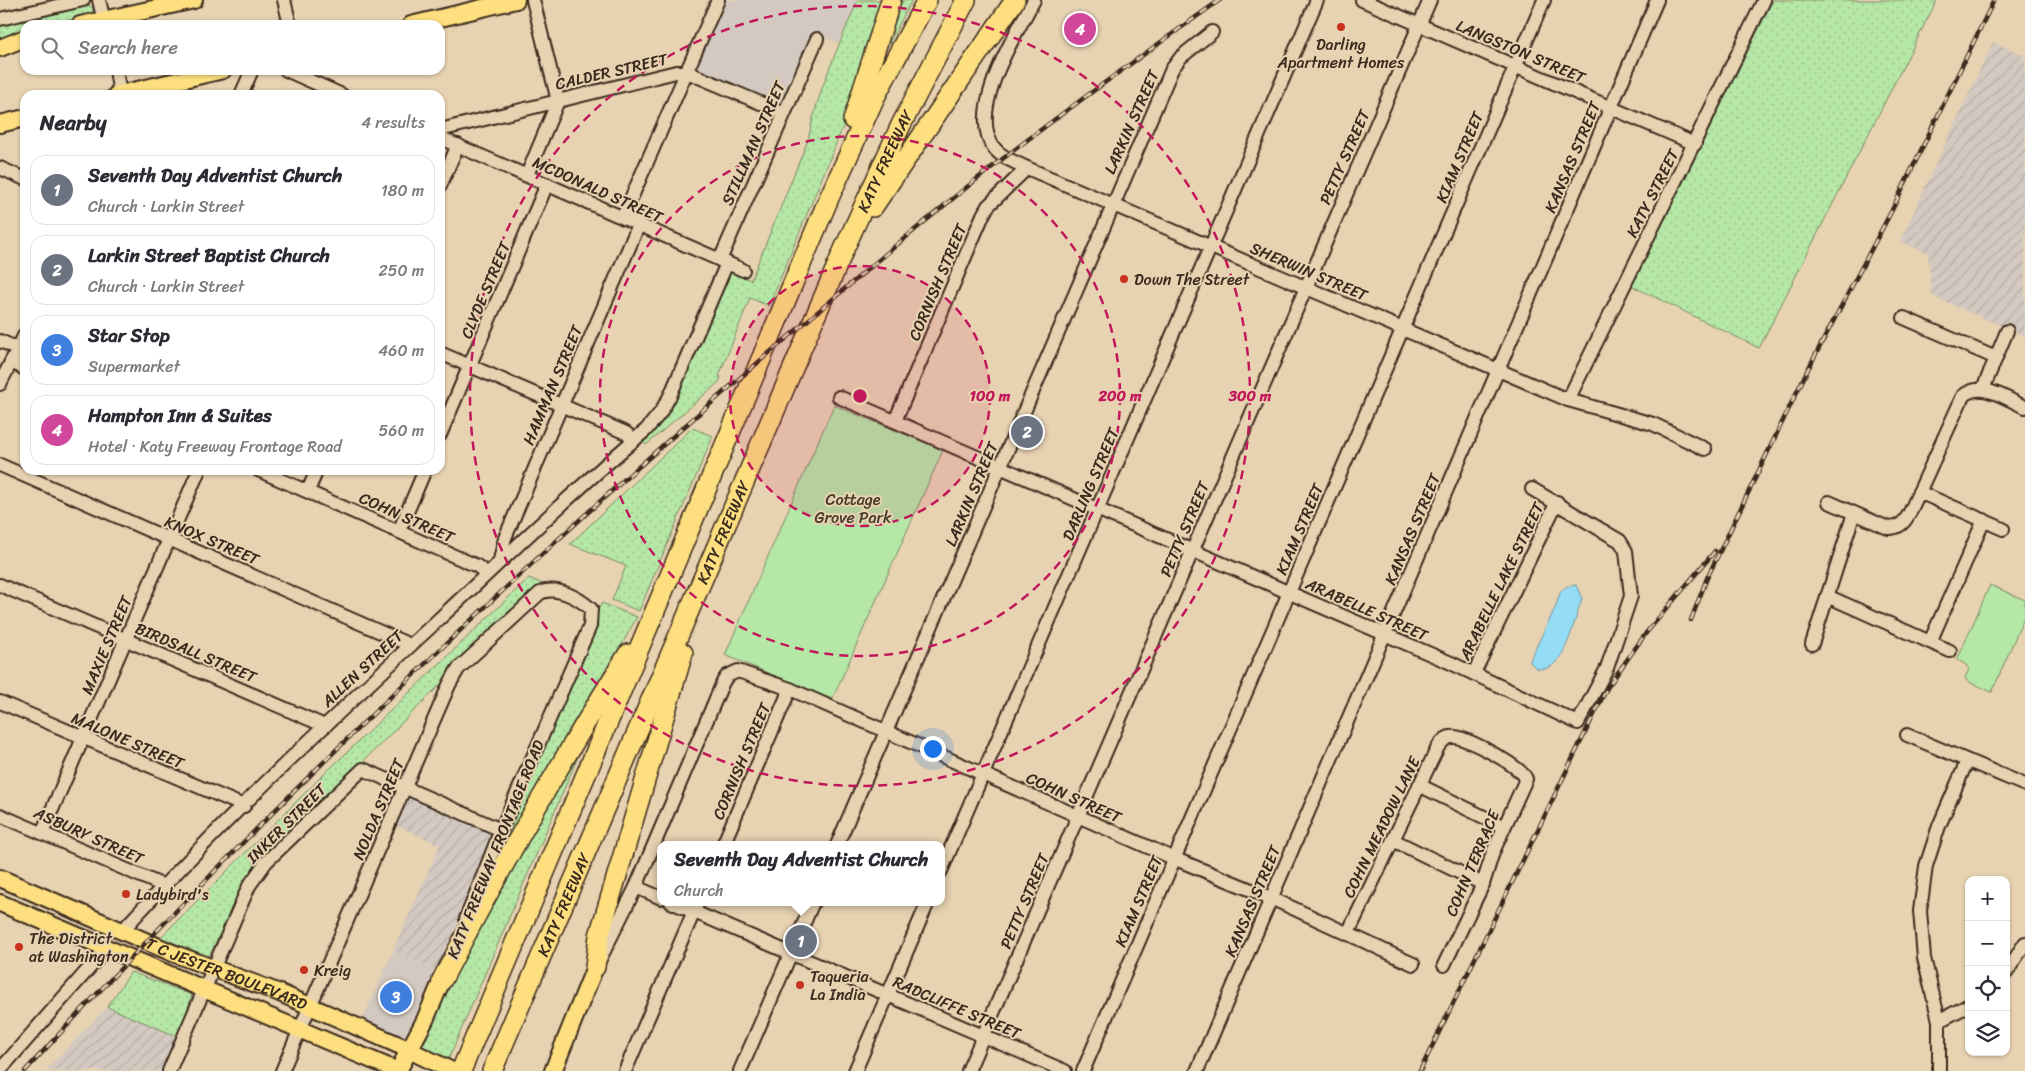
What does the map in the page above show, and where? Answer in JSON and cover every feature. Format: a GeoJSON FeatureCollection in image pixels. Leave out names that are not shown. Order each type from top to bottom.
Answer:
{"type":"FeatureCollection","features":[{"type":"Feature","properties":{"kind":"highway"},"geometry":{"type":"LineString","coordinates":[[829,198],[891,0]]}},
{"type":"Feature","properties":{"kind":"highway","name":"KATY FREEWAY"},"geometry":{"type":"LineString","coordinates":[[461,1071],[829,198],[875,97],[927,0]]}},
{"type":"Feature","properties":{"kind":"highway","name":"KATY FREEWAY"},"geometry":{"type":"LineString","coordinates":[[492,1071],[704,580],[845,247],[901,125],[966,0]]}},
{"type":"Feature","properties":{"kind":"highway"},"geometry":{"type":"LineString","coordinates":[[845,247],[1015,0]]}},
{"type":"Feature","properties":{"kind":"highway"},"geometry":{"type":"LineString","coordinates":[[595,968],[600,936],[704,580]]}},
{"type":"Feature","properties":{"kind":"highway"},"geometry":{"type":"LineString","coordinates":[[442,980],[482,903],[588,717],[658,606]]}},
{"type":"Feature","properties":{"kind":"main road"},"geometry":{"type":"LineString","coordinates":[[112,20],[194,0]]}},
{"type":"Feature","properties":{"kind":"main road"},"geometry":{"type":"LineString","coordinates":[[425,20],[466,6],[516,0]]}},
{"type":"Feature","properties":{"kind":"main road"},"geometry":{"type":"LineString","coordinates":[[0,48],[20,40]]}},
{"type":"Feature","properties":{"kind":"main road"},"geometry":{"type":"LineString","coordinates":[[140,90],[202,75]]}},
{"type":"Feature","properties":{"kind":"main road","name":"T C JESTER BOULEVARD"},"geometry":{"type":"LineString","coordinates":[[0,878],[122,931],[310,1006],[408,1049],[422,1058],[452,1071]]}},
{"type":"Feature","properties":{"kind":"main road"},"geometry":{"type":"LineString","coordinates":[[18,912],[28,890]]}},
{"type":"Feature","properties":{"kind":"main road","name":"T C JESTER BOULEVARD"},"geometry":{"type":"LineString","coordinates":[[0,904],[300,1028],[398,1071]]}},
{"type":"Feature","properties":{"kind":"main road"},"geometry":{"type":"LineString","coordinates":[[553,1071],[595,968]]}},
{"type":"Feature","properties":{"kind":"main road","name":"KATY FREEWAY FRONTAGE ROAD"},"geometry":{"type":"LineString","coordinates":[[398,1071],[425,1020],[442,980]]}},
{"type":"Feature","properties":{"kind":"street"},"geometry":{"type":"LineString","coordinates":[[0,20],[83,0]]}},
{"type":"Feature","properties":{"kind":"street"},"geometry":{"type":"LineString","coordinates":[[99,0],[104,20]]}},
{"type":"Feature","properties":{"kind":"street"},"geometry":{"type":"LineString","coordinates":[[284,0],[289,20]]}},
{"type":"Feature","properties":{"kind":"street"},"geometry":{"type":"LineString","coordinates":[[527,175],[558,101],[533,0]]}},
{"type":"Feature","properties":{"kind":"street"},"geometry":{"type":"LineString","coordinates":[[623,218],[718,0]]}},
{"type":"Feature","properties":{"kind":"street","name":"SHERWIN STREET"},"geometry":{"type":"LineString","coordinates":[[1034,0],[1004,55],[991,89],[987,108],[988,131],[994,147],[1000,153],[1027,168],[1568,400],[1653,424],[1706,449]]}},
{"type":"Feature","properties":{"kind":"street","name":"DARLING STREET"},"geometry":{"type":"LineString","coordinates":[[945,862],[1316,0]]}},
{"type":"Feature","properties":{"kind":"street","name":"LANGSTON STREET"},"geometry":{"type":"LineString","coordinates":[[1362,0],[1695,144]]}},
{"type":"Feature","properties":{"kind":"street","name":"PETTY STREET"},"geometry":{"type":"LineString","coordinates":[[968,1071],[1430,0]]}},
{"type":"Feature","properties":{"kind":"street","name":"KIAM STREET"},"geometry":{"type":"LineString","coordinates":[[1083,1071],[1173,858],[1544,0]]}},
{"type":"Feature","properties":{"kind":"street","name":"KANSAS STREET"},"geometry":{"type":"LineString","coordinates":[[1197,1071],[1657,0]]}},
{"type":"Feature","properties":{"kind":"street","name":"KATY STREET"},"geometry":{"type":"LineString","coordinates":[[1568,400],[1764,0]]}},
{"type":"Feature","properties":{"kind":"street","name":"LARKIN STREET"},"geometry":{"type":"LineString","coordinates":[[840,841],[1172,69],[1181,57],[1212,32]]}},
{"type":"Feature","properties":{"kind":"street","name":"STILLMAN STREET"},"geometry":{"type":"LineString","coordinates":[[634,440],[660,413],[670,396],[723,261],[817,39]]}},
{"type":"Feature","properties":{"kind":"street","name":"CALDER STREET"},"geometry":{"type":"LineString","coordinates":[[445,129],[676,72],[687,72],[784,114]]}},
{"type":"Feature","properties":{"kind":"street"},"geometry":{"type":"LineString","coordinates":[[117,75],[118,90]]}},
{"type":"Feature","properties":{"kind":"street"},"geometry":{"type":"LineString","coordinates":[[243,90],[250,75]]}},
{"type":"Feature","properties":{"kind":"street"},"geometry":{"type":"LineString","coordinates":[[297,75],[331,90]]}},
{"type":"Feature","properties":{"kind":"street","name":"MCDONALD STREET"},"geometry":{"type":"LineString","coordinates":[[445,140],[742,270]]}},
{"type":"Feature","properties":{"kind":"street"},"geometry":{"type":"LineString","coordinates":[[445,175],[458,145]]}},
{"type":"Feature","properties":{"kind":"street"},"geometry":{"type":"LineString","coordinates":[[0,168],[20,177]]}},
{"type":"Feature","properties":{"kind":"street","name":"CORNISH STREET"},"geometry":{"type":"LineString","coordinates":[[895,421],[983,215],[988,206],[1027,168]]}},
{"type":"Feature","properties":{"kind":"street","name":"CLYDE STREET"},"geometry":{"type":"LineString","coordinates":[[445,424],[547,184]]}},
{"type":"Feature","properties":{"kind":"street","name":"HAMMAN STREET"},"geometry":{"type":"LineString","coordinates":[[500,560],[505,538],[639,224]]}},
{"type":"Feature","properties":{"kind":"street"},"geometry":{"type":"LineString","coordinates":[[1904,318],[1996,358]]}},
{"type":"Feature","properties":{"kind":"street"},"geometry":{"type":"LineString","coordinates":[[1830,502],[1888,528],[1898,527],[1906,519],[1960,401],[1978,389],[1996,358],[2007,332]]}},
{"type":"Feature","properties":{"kind":"street"},"geometry":{"type":"LineString","coordinates":[[0,341],[18,349]]}},
{"type":"Feature","properties":{"kind":"street"},"geometry":{"type":"LineString","coordinates":[[0,384],[20,345]]}},
{"type":"Feature","properties":{"kind":"street"},"geometry":{"type":"LineString","coordinates":[[445,355],[626,433],[634,440]]}},
{"type":"Feature","properties":{"kind":"street"},"geometry":{"type":"LineString","coordinates":[[11,362],[20,366]]}},
{"type":"Feature","properties":{"kind":"street"},"geometry":{"type":"LineString","coordinates":[[1978,389],[2025,407]]}},
{"type":"Feature","properties":{"kind":"street","name":"ARABELLE STREET"},"geometry":{"type":"LineString","coordinates":[[839,397],[1474,673],[1578,723],[1608,668],[1628,609],[1631,588],[1624,545],[1557,502]]}},
{"type":"Feature","properties":{"kind":"street","name":"ALLEN STREET"},"geometry":{"type":"LineString","coordinates":[[122,931],[164,886],[325,726],[500,560],[634,440]]}},
{"type":"Feature","properties":{"kind":"street","name":"KNOX STREET"},"geometry":{"type":"LineString","coordinates":[[0,465],[20,474]]}},
{"type":"Feature","properties":{"kind":"street","name":"KNOX STREET"},"geometry":{"type":"LineString","coordinates":[[23,475],[410,645]]}},
{"type":"Feature","properties":{"kind":"street","name":"MAXIE STREET"},"geometry":{"type":"LineString","coordinates":[[42,833],[197,475]]}},
{"type":"Feature","properties":{"kind":"street","name":"COHN STREET"},"geometry":{"type":"LineString","coordinates":[[270,475],[477,566],[486,573]]}},
{"type":"Feature","properties":{"kind":"street"},"geometry":{"type":"LineString","coordinates":[[308,491],[315,475]]}},
{"type":"Feature","properties":{"kind":"street"},"geometry":{"type":"LineString","coordinates":[[399,531],[423,475]]}},
{"type":"Feature","properties":{"kind":"street"},"geometry":{"type":"LineString","coordinates":[[1532,489],[1557,502]]}},
{"type":"Feature","properties":{"kind":"street"},"geometry":{"type":"LineString","coordinates":[[1919,492],[2003,529]]}},
{"type":"Feature","properties":{"kind":"street","name":"ARABELLE LAKE STREET"},"geometry":{"type":"LineString","coordinates":[[1474,673],[1557,502]]}},
{"type":"Feature","properties":{"kind":"street"},"geometry":{"type":"LineString","coordinates":[[1812,644],[1854,513]]}},
{"type":"Feature","properties":{"kind":"street"},"geometry":{"type":"LineString","coordinates":[[1930,642],[1984,520]]}},
{"type":"Feature","properties":{"kind":"street","name":"BIRDSALL STREET"},"geometry":{"type":"LineString","coordinates":[[0,585],[325,726]]}},
{"type":"Feature","properties":{"kind":"street","name":"KATY FREEWAY FRONTAGE ROAD"},"geometry":{"type":"LineString","coordinates":[[442,980],[501,830],[590,626],[591,609],[582,601],[557,591],[546,590]]}},
{"type":"Feature","properties":{"kind":"street","name":"NOLDA STREET"},"geometry":{"type":"LineString","coordinates":[[282,1071],[405,788],[440,702],[458,669],[546,590]]}},
{"type":"Feature","properties":{"kind":"street"},"geometry":{"type":"LineString","coordinates":[[1827,596],[1950,651]]}},
{"type":"Feature","properties":{"kind":"street","name":"COHN STREET"},"geometry":{"type":"LineString","coordinates":[[636,887],[723,682],[727,676],[735,671],[746,672],[790,689],[1173,858],[1271,898],[1413,964]]}},
{"type":"Feature","properties":{"kind":"street","name":"CORNISH STREET"},"geometry":{"type":"LineString","coordinates":[[724,841],[790,689]]}},
{"type":"Feature","properties":{"kind":"street","name":"MALONE STREET"},"geometry":{"type":"LineString","coordinates":[[0,702],[244,806]]}},
{"type":"Feature","properties":{"kind":"street"},"geometry":{"type":"LineString","coordinates":[[1907,735],[2025,785]]}},
{"type":"Feature","properties":{"kind":"street","name":"COHN TERRACE"},"geometry":{"type":"LineString","coordinates":[[1444,965],[1483,884],[1492,852],[1525,784],[1526,774],[1516,766],[1458,737],[1447,738]]}},
{"type":"Feature","properties":{"kind":"street","name":"COHN MEADOW LANE"},"geometry":{"type":"LineString","coordinates":[[1348,933],[1438,746],[1447,738]]}},
{"type":"Feature","properties":{"kind":"street"},"geometry":{"type":"LineString","coordinates":[[1940,1071],[1939,1021],[1924,958],[1920,911],[1926,866],[1939,826],[1967,761]]}},
{"type":"Feature","properties":{"kind":"street","name":"INKER STREET"},"geometry":{"type":"LineString","coordinates":[[169,1071],[248,886],[266,862],[363,769],[405,788]]}},
{"type":"Feature","properties":{"kind":"street"},"geometry":{"type":"LineString","coordinates":[[1419,785],[1504,827]]}},
{"type":"Feature","properties":{"kind":"street"},"geometry":{"type":"LineString","coordinates":[[405,788],[501,830]]}},
{"type":"Feature","properties":{"kind":"street","name":"ASBURY STREET"},"geometry":{"type":"LineString","coordinates":[[0,814],[164,886]]}},
{"type":"Feature","properties":{"kind":"street"},"geometry":{"type":"LineString","coordinates":[[1393,840],[1483,884]]}},
{"type":"Feature","properties":{"kind":"street"},"geometry":{"type":"LineString","coordinates":[[595,968],[636,887],[657,896]]}},
{"type":"Feature","properties":{"kind":"street"},"geometry":{"type":"LineString","coordinates":[[740,1071],[811,906]]}},
{"type":"Feature","properties":{"kind":"street"},"geometry":{"type":"LineString","coordinates":[[855,1071],[926,906]]}},
{"type":"Feature","properties":{"kind":"street"},"geometry":{"type":"LineString","coordinates":[[625,1071],[696,907]]}},
{"type":"Feature","properties":{"kind":"street","name":"RADCLIFFE STREET"},"geometry":{"type":"LineString","coordinates":[[696,907],[791,954],[1065,1071]]}},
{"type":"Feature","properties":{"kind":"street"},"geometry":{"type":"LineString","coordinates":[[2010,967],[2025,943]]}},
{"type":"Feature","properties":{"kind":"street"},"geometry":{"type":"LineString","coordinates":[[0,1070],[106,949]]}},
{"type":"Feature","properties":{"kind":"street"},"geometry":{"type":"LineString","coordinates":[[1939,1021],[1965,1007]]}},
{"type":"Feature","properties":{"kind":"shaded area"},"geometry":{"type":"Polygon","coordinates":[[[724,0],[858,0],[839,43],[816,34],[781,107],[695,70],[694,67],[724,0]]]}},
{"type":"Feature","properties":{"kind":"shaded area"},"geometry":{"type":"Polygon","coordinates":[[[1993,42],[2025,56],[2025,336],[1932,296],[1928,253],[1900,241],[1993,42]]]}},
{"type":"Feature","properties":{"kind":"shaded area"},"geometry":{"type":"Polygon","coordinates":[[[407,794],[493,829],[495,838],[438,970],[393,951],[440,845],[394,824],[407,794]]]}},
{"type":"Feature","properties":{"kind":"shaded area"},"geometry":{"type":"Polygon","coordinates":[[[393,951],[438,970],[413,1028],[407,1037],[402,1039],[361,1023],[393,951]]]}},
{"type":"Feature","properties":{"kind":"shaded area"},"geometry":{"type":"Polygon","coordinates":[[[107,1007],[179,1037],[165,1071],[45,1071],[107,1007]]]}},
{"type":"Feature","properties":{"kind":"green space"},"geometry":{"type":"Polygon","coordinates":[[[858,0],[886,0],[859,88],[769,306],[750,298],[719,376],[721,377],[719,382],[646,445],[641,439],[730,272],[751,280],[808,140],[823,86],[858,0]]]}},
{"type":"Feature","properties":{"kind":"green space"},"geometry":{"type":"Polygon","coordinates":[[[894,0],[912,0],[885,51],[879,48],[894,0]]]}},
{"type":"Feature","properties":{"kind":"green space"},"geometry":{"type":"Polygon","coordinates":[[[1773,0],[1937,0],[1759,348],[1632,286],[1773,0]]]}},
{"type":"Feature","properties":{"kind":"green space"},"geometry":{"type":"Polygon","coordinates":[[[87,4],[93,8],[91,15],[70,20],[21,20],[87,4]]]}},
{"type":"Feature","properties":{"kind":"green space"},"geometry":{"type":"Polygon","coordinates":[[[20,20],[20,33],[0,42],[0,25],[20,20]]]}},
{"type":"Feature","properties":{"kind":"green space","name":"Cottage Grove Park"},"geometry":{"type":"Polygon","coordinates":[[[834,405],[943,450],[832,700],[725,655],[834,405]]]}},
{"type":"Feature","properties":{"kind":"green space"},"geometry":{"type":"Polygon","coordinates":[[[692,428],[713,436],[639,611],[612,600],[626,566],[570,544],[692,428]]]}},
{"type":"Feature","properties":{"kind":"green space"},"geometry":{"type":"Polygon","coordinates":[[[529,578],[547,586],[455,670],[265,859],[244,885],[209,956],[160,938],[317,781],[529,578]]]}},
{"type":"Feature","properties":{"kind":"green space"},"geometry":{"type":"Polygon","coordinates":[[[1990,585],[2025,600],[2025,615],[1992,692],[1967,681],[1965,678],[1969,669],[1965,664],[1957,660],[1990,585]]]}},
{"type":"Feature","properties":{"kind":"green space"},"geometry":{"type":"Polygon","coordinates":[[[602,603],[637,617],[505,857],[499,853],[594,631],[596,613],[602,603]]]}},
{"type":"Feature","properties":{"kind":"green space"},"geometry":{"type":"Polygon","coordinates":[[[586,738],[449,1058],[422,1047],[456,968],[586,738]]]}},
{"type":"Feature","properties":{"kind":"green space"},"geometry":{"type":"Polygon","coordinates":[[[131,972],[192,995],[179,1037],[107,1007],[131,972]]]}},
{"type":"Feature","properties":{"kind":"water"},"geometry":{"type":"Polygon","coordinates":[[[1576,585],[1582,599],[1567,644],[1554,664],[1546,668],[1536,668],[1530,662],[1531,658],[1556,606],[1560,593],[1566,587],[1576,585]]]}},
{"type":"Feature","properties":{"kind":"railway"},"geometry":{"type":"LineString","coordinates":[[25,1071],[204,882],[296,790],[389,698],[579,520],[775,348],[946,204],[1058,117],[1220,0]]}},
{"type":"Feature","properties":{"kind":"railway"},"geometry":{"type":"LineString","coordinates":[[1691,620],[1707,578],[1807,371],[1892,210],[1994,0]]}},
{"type":"Feature","properties":{"kind":"railway"},"geometry":{"type":"LineString","coordinates":[[1420,1071],[1607,688],[1646,633],[1715,551]]}},
{"type":"Feature","properties":{"kind":"place","name":"Darling Apartment Homes"},"geometry":{"type":"Point","coordinates":[1341,27]}},
{"type":"Feature","properties":{"kind":"place","name":"Hampton Inn & Suites"},"geometry":{"type":"Point","coordinates":[1080,29]}},
{"type":"Feature","properties":{"kind":"place","name":"Down The Street"},"geometry":{"type":"Point","coordinates":[1124,279]}},
{"type":"Feature","properties":{"kind":"place","name":"Larkin Street Baptist Church"},"geometry":{"type":"Point","coordinates":[1027,432]}},
{"type":"Feature","properties":{"kind":"place","name":"Ladybird's"},"geometry":{"type":"Point","coordinates":[126,894]}},
{"type":"Feature","properties":{"kind":"place","name":"Seventh Day Adventist Church"},"geometry":{"type":"Point","coordinates":[801,941]}},
{"type":"Feature","properties":{"kind":"place","name":"The District at Washington"},"geometry":{"type":"Point","coordinates":[19,947]}},
{"type":"Feature","properties":{"kind":"place","name":"Kreig"},"geometry":{"type":"Point","coordinates":[304,970]}},
{"type":"Feature","properties":{"kind":"place","name":"Taqueria La India"},"geometry":{"type":"Point","coordinates":[800,985]}},
{"type":"Feature","properties":{"kind":"place","name":"Star Stop"},"geometry":{"type":"Point","coordinates":[396,997]}}]}
